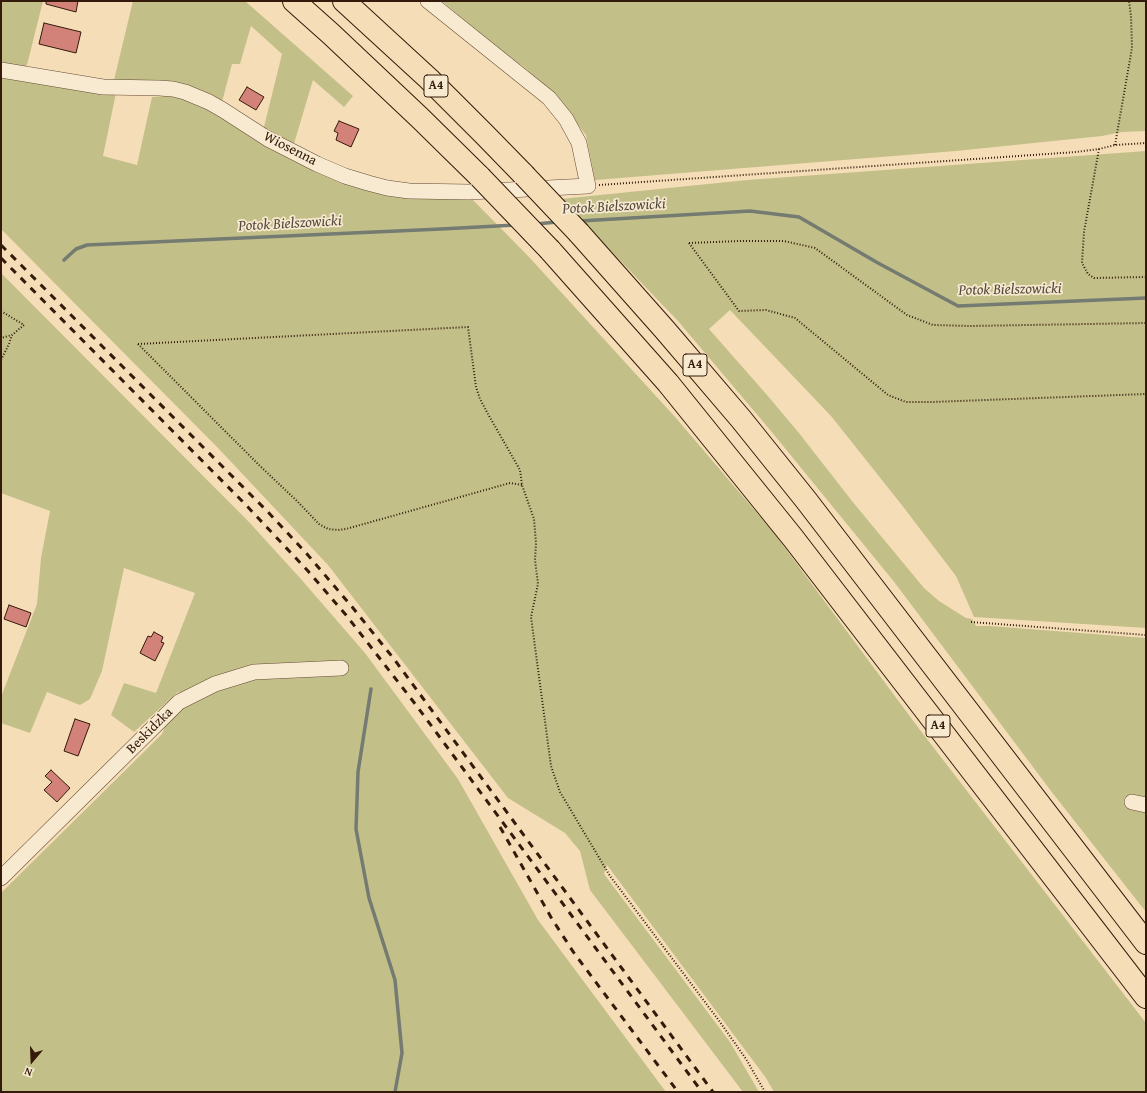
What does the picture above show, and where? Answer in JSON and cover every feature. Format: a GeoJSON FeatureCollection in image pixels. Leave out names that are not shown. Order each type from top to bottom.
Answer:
{"type":"FeatureCollection","features":[{"type":"Feature","properties":{"kind":"highway","name":"A4"},"geometry":{"type":"LineString","coordinates":[[294,1],[409,108],[480,177],[550,250],[668,384],[769,507],[848,608],[1146,996]]}},
{"type":"Feature","properties":{"kind":"highway","name":"A4"},"geometry":{"type":"LineString","coordinates":[[344,1],[429,79],[485,135],[579,233],[665,330],[806,500],[1146,943]]}},
{"type":"Feature","properties":{"kind":"street"},"geometry":{"type":"LineString","coordinates":[[428,1],[549,98],[566,119],[579,143],[588,186]]}},
{"type":"Feature","properties":{"kind":"street","name":"Wiosenna"},"geometry":{"type":"LineString","coordinates":[[1,70],[103,87],[159,88],[185,92],[209,102],[268,139],[317,164],[345,176],[387,188],[409,191],[469,192],[588,186]]}},
{"type":"Feature","properties":{"kind":"street","name":"Beskidzka"},"geometry":{"type":"LineString","coordinates":[[1,878],[179,702],[215,684],[254,672],[341,668]]}},
{"type":"Feature","properties":{"kind":"path"},"geometry":{"type":"LineString","coordinates":[[1115,145],[1132,48],[1131,16],[1128,1]]}},
{"type":"Feature","properties":{"kind":"path"},"geometry":{"type":"LineString","coordinates":[[588,186],[1060,153],[1099,149],[1115,145],[1146,143]]}},
{"type":"Feature","properties":{"kind":"path"},"geometry":{"type":"LineString","coordinates":[[1099,149],[1084,232],[1082,263],[1088,274],[1094,278],[1146,277]]}},
{"type":"Feature","properties":{"kind":"path"},"geometry":{"type":"LineString","coordinates":[[1146,323],[970,326],[933,325],[907,315],[815,248],[784,240],[739,240],[689,243],[739,311],[766,310],[795,318],[888,394],[906,402],[1146,394]]}},
{"type":"Feature","properties":{"kind":"path"},"geometry":{"type":"LineString","coordinates":[[1,311],[24,325],[12,335],[1,338]]}},
{"type":"Feature","properties":{"kind":"path"},"geometry":{"type":"LineString","coordinates":[[522,485],[510,483],[346,529],[328,529],[319,524],[298,501],[259,465],[138,344],[468,327],[476,387],[480,399],[520,470],[522,485],[534,518],[536,543],[535,560],[538,584],[531,617],[551,766],[560,792],[610,876],[720,1022],[746,1059],[765,1092]]}},
{"type":"Feature","properties":{"kind":"path"},"geometry":{"type":"LineString","coordinates":[[1,360],[12,335]]}},
{"type":"Feature","properties":{"kind":"path"},"geometry":{"type":"LineString","coordinates":[[971,622],[1146,635]]}},
{"type":"Feature","properties":{"kind":"shaded area"},"geometry":{"type":"Polygon","coordinates":[[[1,1],[43,1],[22,79],[116,93],[103,156],[137,165],[152,97],[179,95],[219,114],[337,180],[471,198],[529,257],[676,418],[774,533],[920,730],[1146,1023],[1146,1092],[774,1092],[766,1078],[607,865],[604,874],[730,1042],[759,1092],[743,1092],[590,890],[580,851],[565,833],[508,798],[328,565],[218,448],[1,229],[1,1]]]}},
{"type":"Feature","properties":{"kind":"shaded area"},"geometry":{"type":"Polygon","coordinates":[[[133,1],[245,1],[353,96],[344,107],[313,80],[293,147],[264,127],[282,54],[251,26],[240,64],[232,64],[222,102],[114,80],[133,1]]]}},
{"type":"Feature","properties":{"kind":"shaded area"},"geometry":{"type":"Polygon","coordinates":[[[442,1],[1146,1],[1146,131],[1122,132],[1102,136],[956,151],[595,180],[586,135],[555,95],[524,67],[495,47],[442,1]]]}},
{"type":"Feature","properties":{"kind":"shaded area"},"geometry":{"type":"Polygon","coordinates":[[[1146,151],[1146,628],[974,617],[956,576],[831,416],[730,310],[709,329],[799,433],[852,501],[924,588],[939,601],[966,618],[972,619],[976,626],[1146,638],[1146,912],[1051,791],[895,583],[771,431],[678,321],[561,199],[747,180],[1146,151]]]}},
{"type":"Feature","properties":{"kind":"shaded area"},"geometry":{"type":"Polygon","coordinates":[[[1,273],[249,522],[365,653],[458,779],[538,920],[666,1092],[1,1092],[1,893],[162,734],[179,691],[134,732],[111,715],[124,683],[156,693],[195,593],[124,568],[102,671],[90,699],[80,705],[47,692],[30,733],[1,723],[1,697],[37,604],[41,558],[50,511],[1,493],[1,273]]]}},
{"type":"Feature","properties":{"kind":"building"},"geometry":{"type":"Polygon","coordinates":[[[46,1],[78,1],[76,12],[46,4],[46,1]]]}},
{"type":"Feature","properties":{"kind":"building"},"geometry":{"type":"Polygon","coordinates":[[[44,23],[81,32],[76,53],[39,44],[44,23]]]}},
{"type":"Feature","properties":{"kind":"building"},"geometry":{"type":"Polygon","coordinates":[[[247,87],[264,97],[256,110],[239,100],[247,87]]]}},
{"type":"Feature","properties":{"kind":"building"},"geometry":{"type":"Polygon","coordinates":[[[339,121],[359,129],[351,147],[336,140],[338,133],[334,131],[339,121]]]}},
{"type":"Feature","properties":{"kind":"building"},"geometry":{"type":"Polygon","coordinates":[[[9,605],[31,613],[26,627],[4,619],[9,605]]]}},
{"type":"Feature","properties":{"kind":"building"},"geometry":{"type":"Polygon","coordinates":[[[154,632],[163,637],[161,642],[164,643],[155,661],[140,653],[148,636],[151,637],[154,632]]]}},
{"type":"Feature","properties":{"kind":"building"},"geometry":{"type":"Polygon","coordinates":[[[75,719],[90,724],[78,756],[64,751],[75,719]]]}},
{"type":"Feature","properties":{"kind":"building"},"geometry":{"type":"Polygon","coordinates":[[[51,770],[70,788],[57,802],[44,790],[52,782],[45,776],[51,770]]]}},
{"type":"Feature","properties":{"kind":"waterway","name":"Potok Bielszowicki"},"geometry":{"type":"LineString","coordinates":[[580,221],[750,211],[799,217],[878,263],[958,306],[1146,298]]}},
{"type":"Feature","properties":{"kind":"waterway","name":"Potok Bielszowicki"},"geometry":{"type":"LineString","coordinates":[[536,224],[557,222]]}},
{"type":"Feature","properties":{"kind":"waterway","name":"Potok Bielszowicki"},"geometry":{"type":"LineString","coordinates":[[64,260],[76,249],[87,245],[516,225]]}},
{"type":"Feature","properties":{"kind":"waterway"},"geometry":{"type":"LineString","coordinates":[[371,689],[358,772],[356,829],[369,898],[395,980],[402,1053],[395,1092]]}},
{"type":"Feature","properties":{"kind":"railway"},"geometry":{"type":"LineString","coordinates":[[1,245],[267,511],[307,554],[353,608],[394,659],[713,1092]]}},
{"type":"Feature","properties":{"kind":"railway"},"geometry":{"type":"LineString","coordinates":[[1,258],[245,504],[308,571],[346,615],[416,705],[702,1092]]}},
{"type":"Feature","properties":{"kind":"railway"},"geometry":{"type":"LineString","coordinates":[[500,827],[552,919],[574,953],[678,1092]]}}]}
